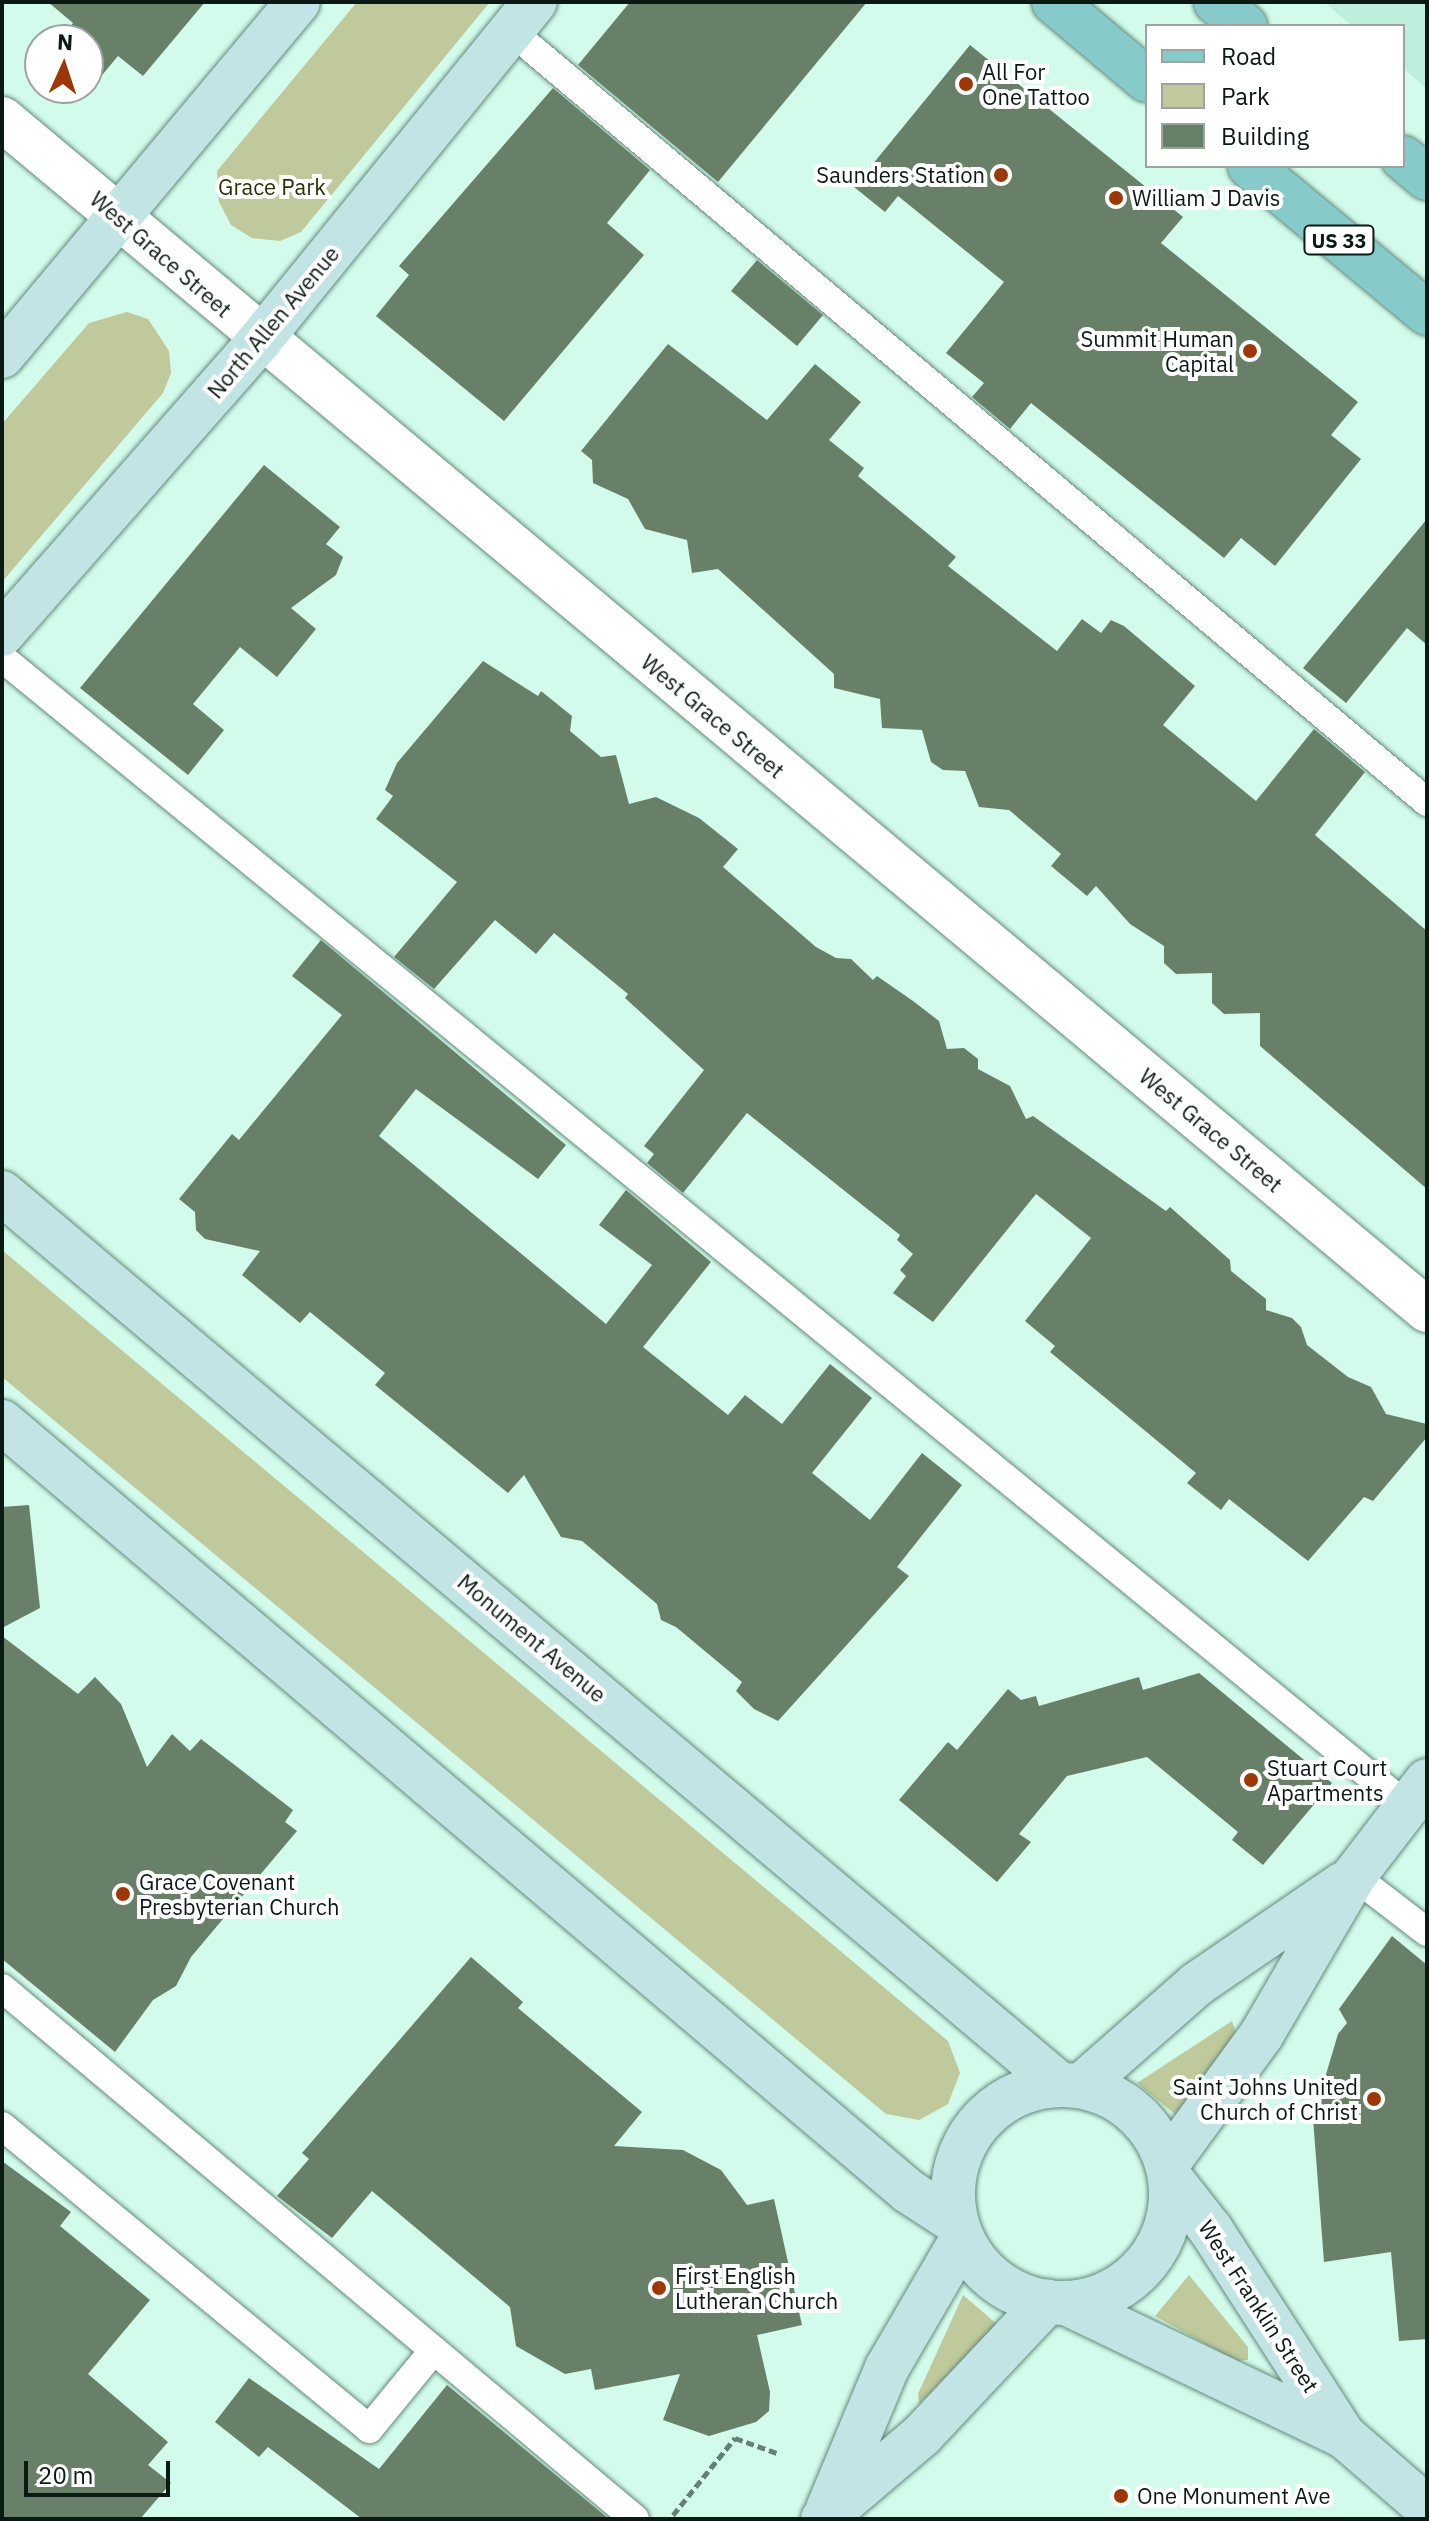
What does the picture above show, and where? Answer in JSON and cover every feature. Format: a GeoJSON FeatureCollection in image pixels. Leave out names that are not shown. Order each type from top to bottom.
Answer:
{"type":"FeatureCollection","features":[{"type":"Feature","properties":{"kind":"main road"},"geometry":{"type":"LineString","coordinates":[[1054,2],[1145,78]]}},
{"type":"Feature","properties":{"kind":"main road"},"geometry":{"type":"LineString","coordinates":[[1216,2],[1243,24]]}},
{"type":"Feature","properties":{"kind":"main road"},"geometry":{"type":"LineString","coordinates":[[1405,160],[1427,178]]}},
{"type":"Feature","properties":{"kind":"main road","name":"US 33"},"geometry":{"type":"LineString","coordinates":[[1252,168],[1427,313]]}},
{"type":"Feature","properties":{"kind":"street"},"geometry":{"type":"LineString","coordinates":[[2,356],[298,2]]}},
{"type":"Feature","properties":{"kind":"street","name":"North Allen Avenue"},"geometry":{"type":"LineString","coordinates":[[2,634],[260,340],[523,16]]}},
{"type":"Feature","properties":{"kind":"street","name":"West Grace Street"},"geometry":{"type":"LineString","coordinates":[[2,119],[260,340],[1427,1310]]}},
{"type":"Feature","properties":{"kind":"street","name":"Monument Avenue"},"geometry":{"type":"LineString","coordinates":[[2,1193],[1071,2086]]}},
{"type":"Feature","properties":{"kind":"street"},"geometry":{"type":"LineString","coordinates":[[2,1422],[908,2191],[959,2230],[997,2281],[1056,2302],[1101,2296],[1133,2278],[1156,2249],[1170,2216],[1169,2171],[1158,2141],[1126,2105],[1071,2086],[1027,2090],[998,2105],[975,2128],[954,2178],[959,2230],[887,2368],[824,2518]]}},
{"type":"Feature","properties":{"kind":"street"},"geometry":{"type":"LineString","coordinates":[[1169,2171],[1262,2034],[1354,1876],[1417,1793]]}},
{"type":"Feature","properties":{"kind":"street"},"geometry":{"type":"LineString","coordinates":[[1071,2086],[1197,1984],[1354,1876]]}},
{"type":"Feature","properties":{"kind":"street","name":"West Franklin Street"},"geometry":{"type":"LineString","coordinates":[[1169,2171],[1211,2230],[1344,2436]]}},
{"type":"Feature","properties":{"kind":"street"},"geometry":{"type":"LineString","coordinates":[[824,2518],[922,2435],[1056,2302]]}},
{"type":"Feature","properties":{"kind":"street","name":"West Franklin Street"},"geometry":{"type":"LineString","coordinates":[[1056,2302],[1344,2436],[1427,2508]]}},
{"type":"Feature","properties":{"kind":"lane"},"geometry":{"type":"LineString","coordinates":[[523,16],[1427,802]]}},
{"type":"Feature","properties":{"kind":"lane"},"geometry":{"type":"LineString","coordinates":[[2,658],[1417,1793]]}},
{"type":"Feature","properties":{"kind":"lane"},"geometry":{"type":"LineString","coordinates":[[1354,1876],[1427,1932]]}},
{"type":"Feature","properties":{"kind":"lane"},"geometry":{"type":"LineString","coordinates":[[2,1988],[434,2350],[476,2398],[635,2519]]}},
{"type":"Feature","properties":{"kind":"lane"},"geometry":{"type":"LineString","coordinates":[[2,2126],[369,2429],[434,2350]]}},
{"type":"Feature","properties":{"kind":"path"},"geometry":{"type":"LineString","coordinates":[[670,2519],[735,2438],[777,2453]]}},
{"type":"Feature","properties":{"kind":"shaded area"},"geometry":{"type":"Polygon","coordinates":[[[1324,2],[1427,2],[1427,89],[1405,70],[1405,24],[1350,24],[1324,2]]]}},
{"type":"Feature","properties":{"kind":"green space","name":"Grace Park"},"geometry":{"type":"Polygon","coordinates":[[[357,2],[490,2],[301,232],[280,241],[252,238],[231,225],[219,202],[217,171],[357,2]]]}},
{"type":"Feature","properties":{"kind":"green space"},"geometry":{"type":"Polygon","coordinates":[[[127,312],[148,319],[169,351],[171,373],[163,393],[2,582],[2,424],[89,323],[127,312]]]}},
{"type":"Feature","properties":{"kind":"green space"},"geometry":{"type":"Polygon","coordinates":[[[2,1250],[948,2041],[960,2073],[948,2104],[919,2120],[886,2114],[2,1377],[2,1250]]]}},
{"type":"Feature","properties":{"kind":"green space"},"geometry":{"type":"Polygon","coordinates":[[[1232,2021],[1236,2032],[1176,2115],[1137,2083],[1232,2021]]]}},
{"type":"Feature","properties":{"kind":"green space"},"geometry":{"type":"Polygon","coordinates":[[[1189,2275],[1248,2347],[1248,2360],[1236,2361],[1155,2316],[1189,2275]]]}},
{"type":"Feature","properties":{"kind":"green space"},"geometry":{"type":"Polygon","coordinates":[[[963,2295],[998,2325],[919,2404],[918,2394],[963,2295]]]}},
{"type":"Feature","properties":{"kind":"building"},"geometry":{"type":"Polygon","coordinates":[[[48,2],[205,2],[143,76],[118,56],[104,73],[104,24],[73,23],[48,2]]]}},
{"type":"Feature","properties":{"kind":"building"},"geometry":{"type":"Polygon","coordinates":[[[630,2],[867,2],[718,182],[578,65],[630,2]]]}},
{"type":"Feature","properties":{"kind":"building"},"geometry":{"type":"Polygon","coordinates":[[[970,45],[1183,217],[1161,243],[1358,402],[1331,435],[1361,459],[1275,566],[1241,538],[1224,558],[1031,403],[1010,429],[972,397],[984,383],[946,353],[1004,282],[898,196],[885,212],[854,187],[970,45]]]}},
{"type":"Feature","properties":{"kind":"building"},"geometry":{"type":"Polygon","coordinates":[[[553,88],[650,170],[607,223],[644,255],[504,421],[376,316],[409,275],[399,266],[553,88]]]}},
{"type":"Feature","properties":{"kind":"building"},"geometry":{"type":"Polygon","coordinates":[[[757,260],[823,315],[797,346],[731,291],[757,260]]]}},
{"type":"Feature","properties":{"kind":"building"},"geometry":{"type":"Polygon","coordinates":[[[668,344],[767,420],[815,364],[861,402],[829,440],[864,468],[858,476],[956,557],[948,566],[1057,651],[1082,619],[1101,633],[1111,620],[1124,626],[1195,686],[1163,725],[1256,801],[1314,729],[1365,772],[1315,835],[1427,931],[1427,1189],[1260,1046],[1260,1013],[1224,1014],[1212,1003],[1212,973],[1176,974],[1164,963],[1164,946],[1130,924],[1096,886],[1087,896],[1051,866],[1061,854],[1009,810],[979,807],[965,771],[943,770],[931,762],[922,730],[882,728],[880,699],[834,688],[834,674],[718,569],[692,573],[687,540],[645,529],[628,499],[593,483],[592,460],[581,451],[668,344]]]}},
{"type":"Feature","properties":{"kind":"building"},"geometry":{"type":"Polygon","coordinates":[[[264,465],[340,527],[326,544],[343,557],[336,575],[291,608],[316,629],[277,677],[240,647],[193,704],[224,730],[188,775],[80,688],[264,465]]]}},
{"type":"Feature","properties":{"kind":"building"},"geometry":{"type":"Polygon","coordinates":[[[1427,519],[1427,645],[1407,628],[1346,703],[1303,668],[1427,519]]]}},
{"type":"Feature","properties":{"kind":"building"},"geometry":{"type":"Polygon","coordinates":[[[483,661],[538,696],[541,691],[572,716],[570,731],[601,757],[616,755],[629,804],[656,797],[699,818],[738,849],[723,867],[816,947],[836,958],[851,959],[873,980],[877,976],[939,1021],[947,1049],[964,1048],[978,1059],[978,1069],[1010,1086],[1026,1119],[1033,1116],[1166,1211],[1170,1207],[1230,1260],[1231,1271],[1266,1299],[1266,1310],[1292,1318],[1301,1327],[1307,1345],[1348,1377],[1371,1387],[1386,1414],[1427,1424],[1427,1437],[1373,1501],[1364,1497],[1308,1561],[1229,1499],[1221,1510],[1187,1483],[1196,1473],[1050,1352],[1055,1346],[1025,1321],[1091,1238],[1036,1194],[933,1322],[893,1293],[906,1276],[900,1270],[913,1254],[897,1240],[900,1235],[747,1113],[683,1193],[647,1163],[654,1154],[644,1146],[704,1070],[625,998],[628,994],[554,933],[536,954],[495,920],[434,989],[394,957],[457,882],[376,819],[393,796],[385,790],[397,763],[483,661]]]}},
{"type":"Feature","properties":{"kind":"building"},"geometry":{"type":"Polygon","coordinates":[[[321,940],[566,1145],[538,1179],[416,1089],[379,1136],[606,1324],[652,1265],[599,1225],[626,1190],[711,1262],[643,1347],[728,1415],[745,1395],[782,1424],[830,1364],[872,1398],[812,1473],[870,1520],[922,1453],[962,1485],[897,1567],[909,1576],[778,1721],[754,1709],[736,1691],[742,1682],[676,1627],[661,1620],[657,1604],[582,1541],[561,1537],[524,1475],[508,1493],[375,1385],[385,1373],[310,1312],[300,1323],[242,1275],[260,1251],[205,1239],[196,1230],[195,1212],[179,1199],[232,1134],[239,1140],[342,1015],[292,976],[321,940]]]}},
{"type":"Feature","properties":{"kind":"building"},"geometry":{"type":"Polygon","coordinates":[[[29,1505],[40,1608],[2,1628],[2,1507],[29,1505]]]}},
{"type":"Feature","properties":{"kind":"building","name":"Grace Covenant Presbyterian Church"},"geometry":{"type":"Polygon","coordinates":[[[2,1636],[78,1694],[95,1677],[121,1704],[147,1767],[172,1734],[190,1751],[201,1739],[293,1810],[285,1822],[297,1831],[191,1957],[176,1986],[153,2000],[115,2052],[2,1959],[2,1636]]]}},
{"type":"Feature","properties":{"kind":"building","name":"Stuart Court Apartments"},"geometry":{"type":"Polygon","coordinates":[[[1199,1673],[1332,1783],[1263,1865],[1232,1840],[1238,1832],[1147,1757],[1067,1776],[1019,1834],[1031,1842],[997,1882],[899,1800],[948,1742],[957,1750],[1008,1689],[1021,1700],[1036,1696],[1039,1706],[1139,1677],[1143,1690],[1199,1673]]]}},
{"type":"Feature","properties":{"kind":"building","name":"Saint Johns United Church of Christ"},"geometry":{"type":"Polygon","coordinates":[[[1392,1936],[1427,1965],[1427,2339],[1399,2341],[1391,2252],[1324,2262],[1313,2118],[1338,2034],[1347,2023],[1339,2009],[1392,1936]]]}},
{"type":"Feature","properties":{"kind":"building"},"geometry":{"type":"Polygon","coordinates":[[[471,1957],[523,2002],[518,2008],[642,2112],[614,2146],[683,2150],[721,2170],[747,2205],[774,2199],[802,2325],[757,2335],[770,2392],[769,2411],[756,2422],[709,2436],[663,2420],[680,2374],[595,2390],[591,2369],[565,2374],[516,2346],[510,2307],[372,2191],[332,2238],[277,2196],[309,2159],[302,2153],[471,1957]]]}},
{"type":"Feature","properties":{"kind":"building"},"geometry":{"type":"Polygon","coordinates":[[[2,2161],[71,2212],[60,2226],[150,2300],[88,2374],[168,2442],[148,2465],[171,2483],[140,2519],[2,2519],[2,2161]]]}},
{"type":"Feature","properties":{"kind":"building"},"geometry":{"type":"Polygon","coordinates":[[[249,2378],[379,2469],[447,2385],[609,2519],[362,2519],[268,2447],[259,2457],[215,2422],[249,2378]]]}},
{"type":"Feature","properties":{"kind":"place","name":"All For One Tattoo"},"geometry":{"type":"Point","coordinates":[966,84]}},
{"type":"Feature","properties":{"kind":"place","name":"Saunders Station"},"geometry":{"type":"Point","coordinates":[1001,175]}},
{"type":"Feature","properties":{"kind":"place","name":"William J Davis"},"geometry":{"type":"Point","coordinates":[1116,198]}},
{"type":"Feature","properties":{"kind":"place","name":"Summit Human Capital"},"geometry":{"type":"Point","coordinates":[1250,351]}},
{"type":"Feature","properties":{"kind":"place","name":"Stuart Court Apartments"},"geometry":{"type":"Point","coordinates":[1251,1780]}},
{"type":"Feature","properties":{"kind":"place","name":"Grace Covenant Presbyterian Church"},"geometry":{"type":"Point","coordinates":[123,1894]}},
{"type":"Feature","properties":{"kind":"place","name":"Saint Johns United Church of Christ"},"geometry":{"type":"Point","coordinates":[1374,2099]}},
{"type":"Feature","properties":{"kind":"place","name":"First English Lutheran Church"},"geometry":{"type":"Point","coordinates":[659,2288]}},
{"type":"Feature","properties":{"kind":"place","name":"One Monument Ave"},"geometry":{"type":"Point","coordinates":[1121,2496]}}]}
